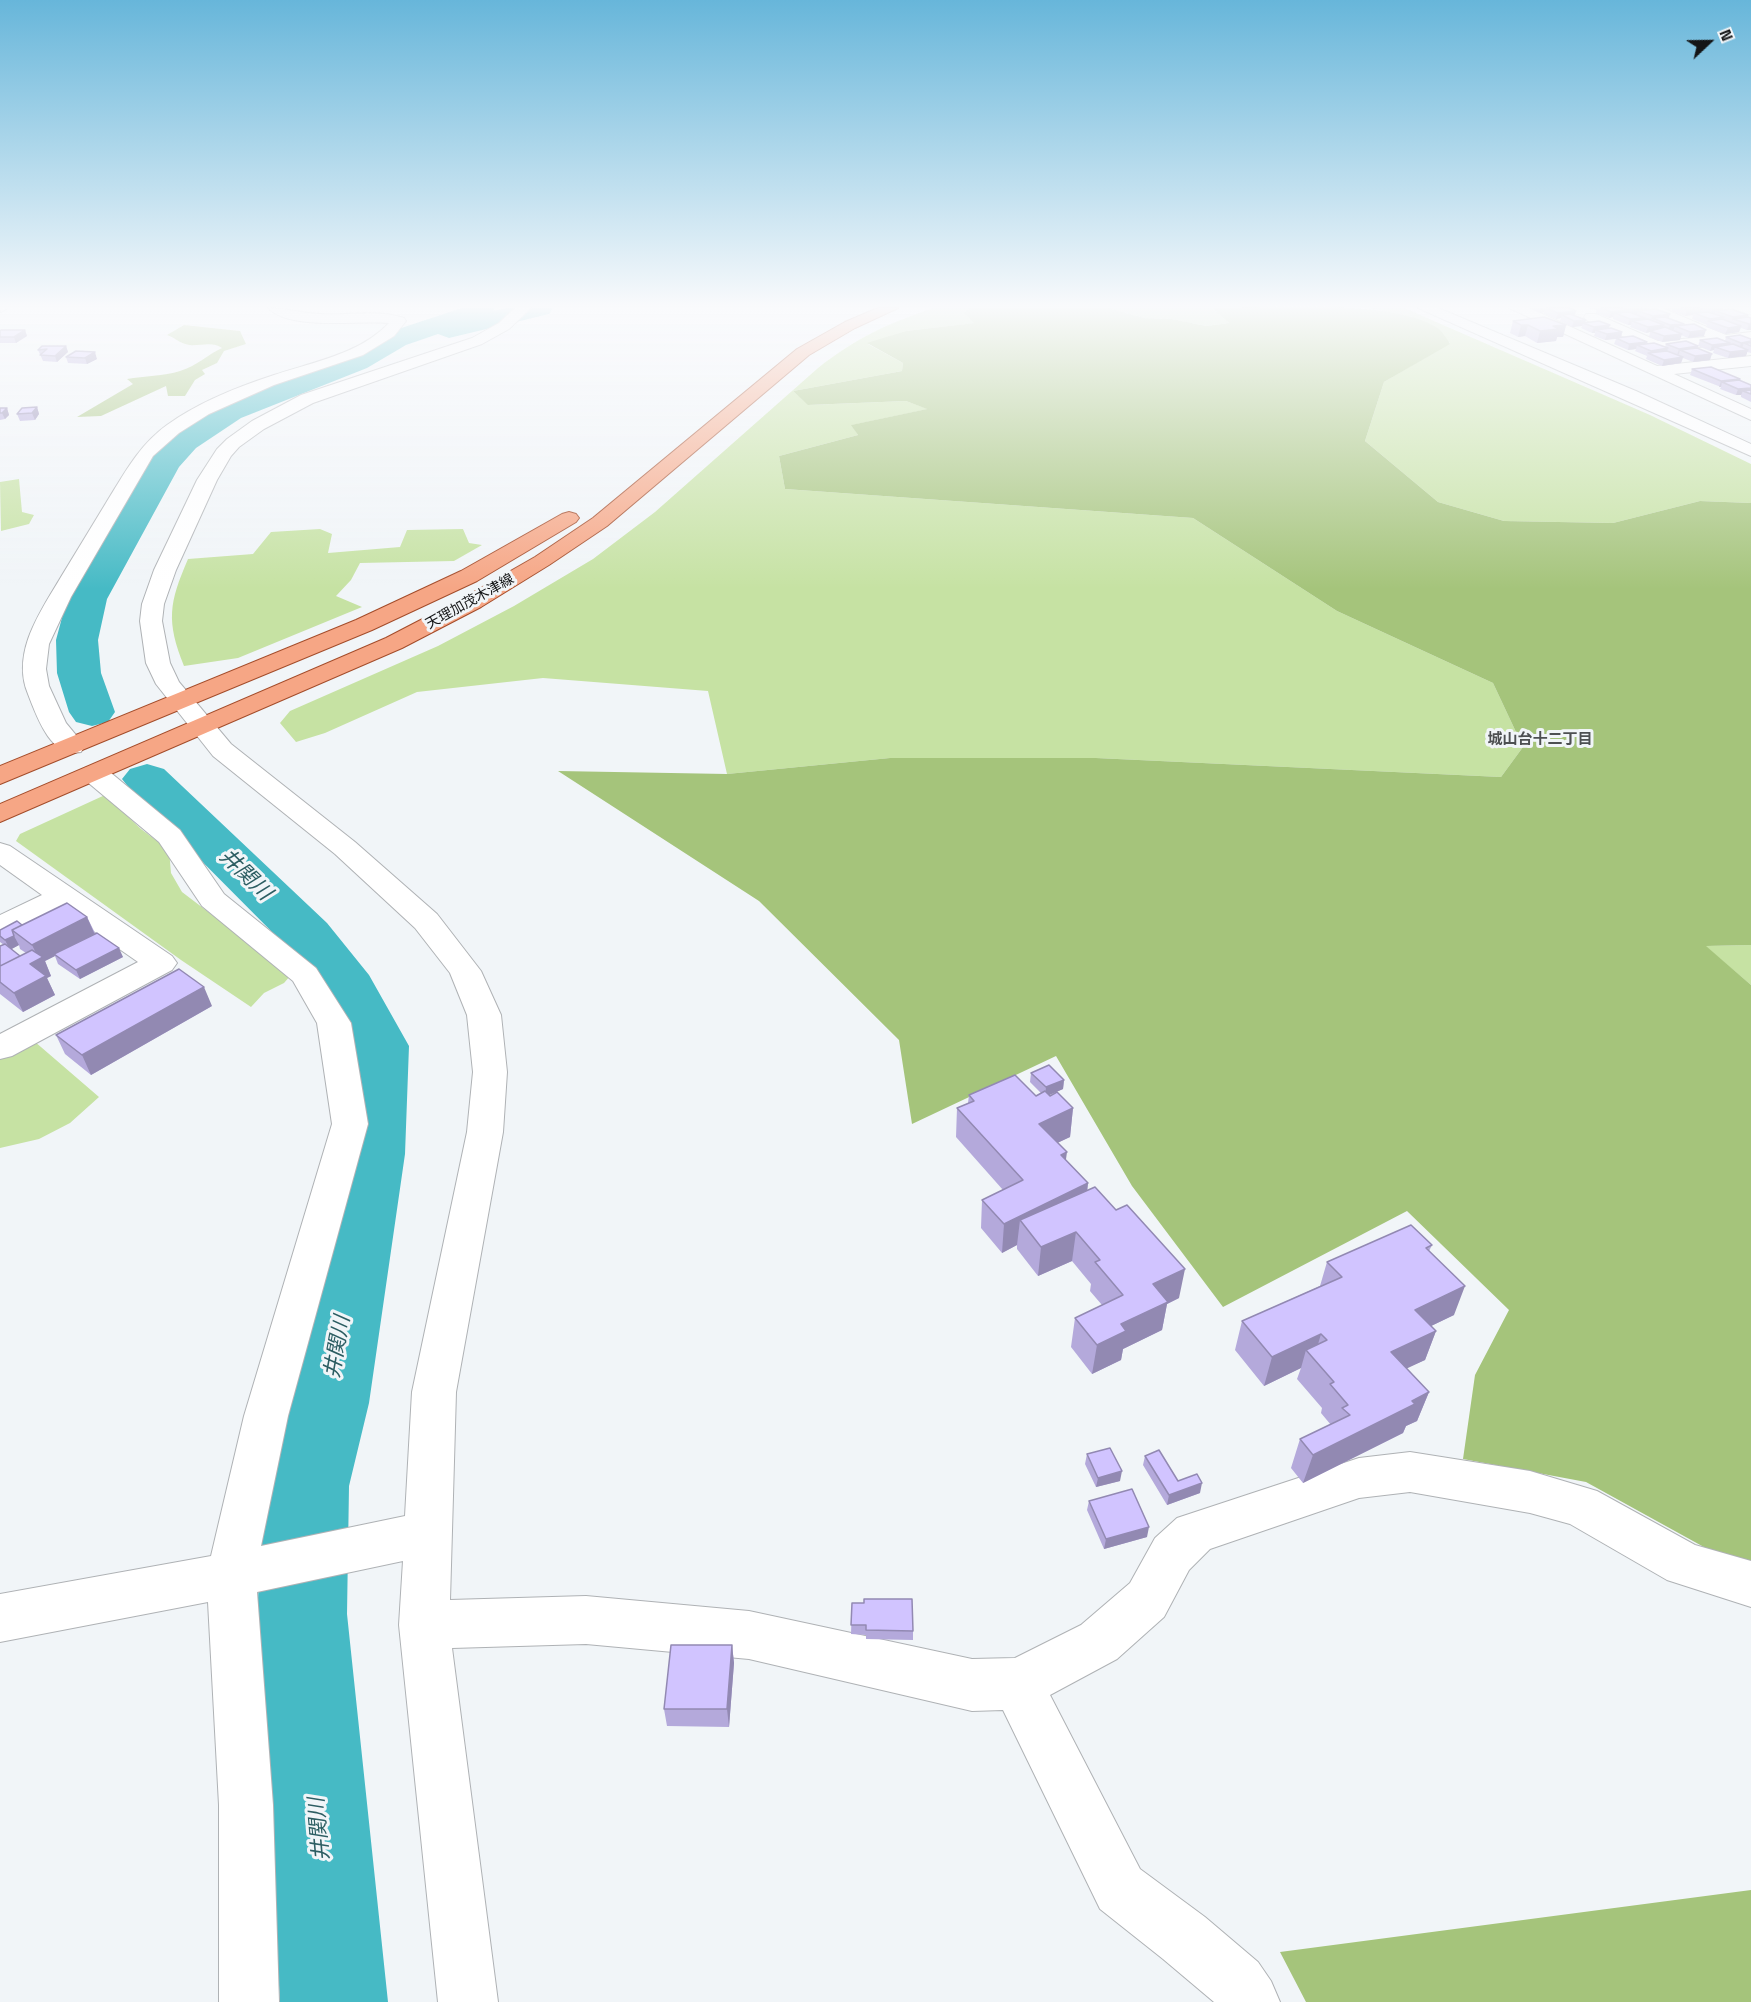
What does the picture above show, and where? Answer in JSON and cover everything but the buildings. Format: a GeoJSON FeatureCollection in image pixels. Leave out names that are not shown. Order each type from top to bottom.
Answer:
{"type":"FeatureCollection","features":[{"type":"Feature","properties":{"kind":"main road"},"geometry":{"type":"LineString","coordinates":[[624,476],[717,401]]}},
{"type":"Feature","properties":{"kind":"main road","name":"天理加茂木津線"},"geometry":{"type":"LineString","coordinates":[[0,776],[84,760],[203,726],[394,643],[473,602],[542,561],[600,522],[744,401]]}},
{"type":"Feature","properties":{"kind":"main road","name":"天理加茂木津線"},"geometry":{"type":"LineString","coordinates":[[0,814],[182,700],[364,626],[434,594],[534,539],[572,516],[588,503]]}},
{"type":"Feature","properties":{"kind":"street"},"geometry":{"type":"LineString","coordinates":[[223,401],[203,410],[165,435],[140,462],[43,629],[34,669],[40,694],[54,726],[84,760],[170,836],[213,900],[305,975],[334,1023],[342,1071],[350,1124],[266,1416],[231,1575],[246,1805],[249,2002]]}},
{"type":"Feature","properties":{"kind":"street"},"geometry":{"type":"LineString","coordinates":[[302,401],[258,425],[223,453],[207,480],[165,570],[153,604],[153,642],[158,663],[168,684],[222,750],[345,848],[426,921],[465,971],[484,1016],[490,1072],[485,1132],[434,1392],[426,1534],[424,1625],[468,2002]]}},
{"type":"Feature","properties":{"kind":"street"},"geometry":{"type":"LineString","coordinates":[[1644,401],[1751,451]]}},
{"type":"Feature","properties":{"kind":"street"},"geometry":{"type":"LineString","coordinates":[[1721,401],[1751,415]]}},
{"type":"Feature","properties":{"kind":"street"},"geometry":{"type":"LineString","coordinates":[[0,852],[161,963],[0,1048]]}},
{"type":"Feature","properties":{"kind":"street"},"geometry":{"type":"LineString","coordinates":[[0,927],[64,896]]}},
{"type":"Feature","properties":{"kind":"street"},"geometry":{"type":"LineString","coordinates":[[424,1625],[586,1620],[737,1634],[972,1685],[1018,1684],[1099,1642],[1147,1600],[1172,1554],[1194,1533],[1359,1478],[1410,1472],[1540,1495],[1581,1506],[1684,1564],[1751,1584]]}},
{"type":"Feature","properties":{"kind":"street"},"geometry":{"type":"LineString","coordinates":[[0,1618],[231,1575],[426,1534]]}},
{"type":"Feature","properties":{"kind":"street"},"geometry":{"type":"LineString","coordinates":[[1018,1684],[1120,1889],[1184,1938],[1237,1983],[1250,2002]]}},
{"type":"Feature","properties":{"kind":"green space"},"geometry":{"type":"Polygon","coordinates":[[[103,401],[133,401],[101,416],[77,417],[103,401]]]}},
{"type":"Feature","properties":{"kind":"green space"},"geometry":{"type":"Polygon","coordinates":[[[780,401],[805,401],[809,405],[907,401],[928,409],[852,425],[858,435],[779,456],[785,489],[1193,518],[1337,611],[1493,683],[1523,747],[1501,777],[1096,758],[890,758],[727,774],[708,691],[543,678],[417,692],[325,733],[296,742],[280,723],[290,711],[438,646],[514,606],[593,559],[655,512],[780,401]]]}},
{"type":"Feature","properties":{"kind":"green space"},"geometry":{"type":"Polygon","coordinates":[[[804,401],[896,401],[808,405],[804,401]]]}},
{"type":"Feature","properties":{"kind":"green space"},"geometry":{"type":"Polygon","coordinates":[[[907,401],[1378,401],[1365,441],[1438,502],[1504,521],[1613,523],[1700,501],[1751,503],[1751,945],[1706,946],[1751,985],[1751,1573],[1586,1482],[1463,1459],[1475,1375],[1509,1310],[1407,1211],[1223,1307],[1132,1186],[1056,1056],[912,1124],[899,1040],[759,901],[558,771],[727,774],[890,758],[1096,758],[1501,777],[1523,747],[1493,683],[1337,611],[1193,518],[785,489],[779,456],[858,435],[851,425],[927,409],[907,401]]]}},
{"type":"Feature","properties":{"kind":"green space"},"geometry":{"type":"Polygon","coordinates":[[[1378,401],[1619,401],[1751,464],[1751,503],[1700,501],[1613,523],[1504,521],[1438,502],[1365,441],[1378,401]]]}},
{"type":"Feature","properties":{"kind":"green space"},"geometry":{"type":"Polygon","coordinates":[[[19,479],[22,512],[34,515],[29,524],[1,531],[0,482],[19,479]]]}},
{"type":"Feature","properties":{"kind":"green space"},"geometry":{"type":"Polygon","coordinates":[[[320,529],[332,534],[328,553],[400,547],[407,530],[463,529],[469,543],[482,545],[454,561],[360,563],[351,580],[336,596],[362,607],[238,658],[184,666],[174,636],[172,612],[177,588],[188,559],[253,554],[271,532],[320,529]]]}},
{"type":"Feature","properties":{"kind":"green space"},"geometry":{"type":"Polygon","coordinates":[[[105,795],[141,829],[169,850],[171,873],[182,892],[291,975],[284,983],[264,993],[251,1007],[181,960],[16,841],[20,834],[105,795]]]}},
{"type":"Feature","properties":{"kind":"green space"},"geometry":{"type":"Polygon","coordinates":[[[1751,945],[1751,985],[1705,946],[1751,945]]]}},
{"type":"Feature","properties":{"kind":"green space"},"geometry":{"type":"Polygon","coordinates":[[[34,1041],[99,1097],[70,1123],[39,1139],[0,1148],[0,1059],[34,1041]]]}},
{"type":"Feature","properties":{"kind":"green space"},"geometry":{"type":"Polygon","coordinates":[[[1751,1890],[1751,2002],[1306,2002],[1280,1952],[1751,1890]]]}},
{"type":"Feature","properties":{"kind":"waterway","name":"井関川"},"geometry":{"type":"LineString","coordinates":[[92,712],[79,673],[77,640],[87,599],[165,462],[185,441],[207,425],[252,401]]}},
{"type":"Feature","properties":{"kind":"waterway","name":"井関川"},"geometry":{"type":"LineString","coordinates":[[147,779],[307,935],[348,988],[378,1046],[371,1154],[329,1403],[307,1486],[302,1614],[334,2002]]}},
{"type":"Feature","properties":{"kind":"district","name":"城山台十二丁目"},"geometry":{"type":"Point","coordinates":[1540,740]}}]}
